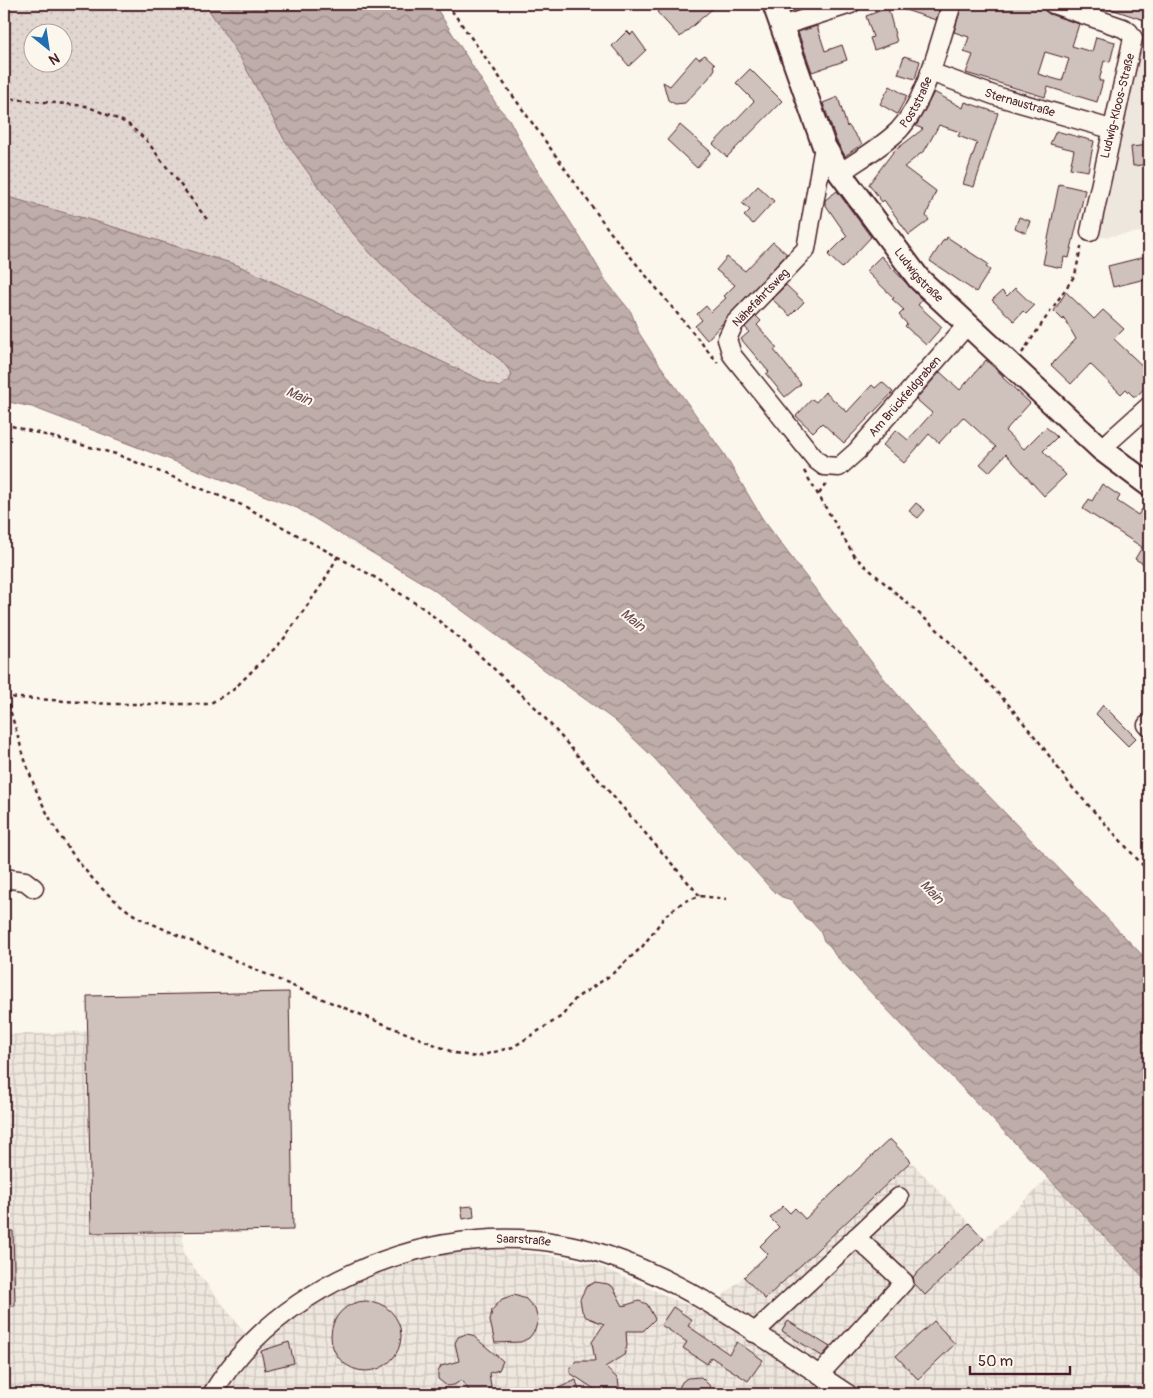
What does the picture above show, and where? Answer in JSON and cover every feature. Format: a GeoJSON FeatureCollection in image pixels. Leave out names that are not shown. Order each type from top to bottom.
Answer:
{"type":"FeatureCollection","features":[{"type":"Feature","properties":{"kind":"main road","name":"Ludwigstraße"},"geometry":{"type":"LineString","coordinates":[[774,4],[824,146],[840,173],[919,279],[1101,449],[1149,485]]}},
{"type":"Feature","properties":{"kind":"street"},"geometry":{"type":"LineString","coordinates":[[782,26],[851,4]]}},
{"type":"Feature","properties":{"kind":"street","name":"Poststraße"},"geometry":{"type":"LineString","coordinates":[[840,173],[899,129],[914,108],[930,72],[952,4]]}},
{"type":"Feature","properties":{"kind":"street","name":"Ludwig-Kloos-Straße"},"geometry":{"type":"LineString","coordinates":[[1053,4],[1095,10],[1123,28],[1133,38],[1111,129],[1090,232]]}},
{"type":"Feature","properties":{"kind":"street","name":"Sternaustraße"},"geometry":{"type":"LineString","coordinates":[[930,72],[996,96],[1111,129]]}},
{"type":"Feature","properties":{"kind":"street","name":"Nähefahrtsweg"},"geometry":{"type":"LineString","coordinates":[[824,146],[806,249],[734,324],[728,334],[727,344],[732,355],[778,415],[816,460],[824,466],[839,467]]}},
{"type":"Feature","properties":{"kind":"street","name":"Am Brückfeldgraben"},"geometry":{"type":"LineString","coordinates":[[839,467],[856,451],[967,325]]}},
{"type":"Feature","properties":{"kind":"street"},"geometry":{"type":"LineString","coordinates":[[1101,449],[1149,406]]}},
{"type":"Feature","properties":{"kind":"street"},"geometry":{"type":"LineString","coordinates":[[4,878],[25,881],[34,888]]}},
{"type":"Feature","properties":{"kind":"street"},"geometry":{"type":"LineString","coordinates":[[754,1333],[899,1197]]}},
{"type":"Feature","properties":{"kind":"street"},"geometry":{"type":"LineString","coordinates":[[819,1376],[904,1282],[856,1237]]}},
{"type":"Feature","properties":{"kind":"street","name":"Saarstraße"},"geometry":{"type":"LineString","coordinates":[[212,1394],[226,1371],[258,1335],[320,1290],[388,1258],[428,1247],[470,1241],[541,1241],[608,1255],[663,1278],[754,1333],[848,1394]]}},
{"type":"Feature","properties":{"kind":"path"},"geometry":{"type":"LineString","coordinates":[[447,4],[611,234],[723,369]]}},
{"type":"Feature","properties":{"kind":"path"},"geometry":{"type":"LineString","coordinates":[[4,98],[86,106],[127,123],[146,140],[208,222]]}},
{"type":"Feature","properties":{"kind":"path"},"geometry":{"type":"LineString","coordinates":[[1012,367],[1075,275],[1083,237],[1090,232]]}},
{"type":"Feature","properties":{"kind":"path"},"geometry":{"type":"LineString","coordinates":[[4,424],[116,454],[244,506],[338,556],[426,610],[477,653],[537,709],[700,896]]}},
{"type":"Feature","properties":{"kind":"path"},"geometry":{"type":"LineString","coordinates":[[803,469],[855,556],[940,632],[1008,704],[1040,743],[1071,786],[1149,872]]}},
{"type":"Feature","properties":{"kind":"path"},"geometry":{"type":"LineString","coordinates":[[338,556],[283,640],[233,690],[210,704],[112,704],[5,697],[36,790],[50,819],[75,855],[120,906],[139,918],[294,986],[455,1053],[476,1057],[505,1050],[562,1016],[576,998],[611,975],[642,947],[666,915],[683,902],[700,896],[727,899]]}},
{"type":"Feature","properties":{"kind":"shaded area"},"geometry":{"type":"Polygon","coordinates":[[[4,4],[205,4],[240,57],[284,139],[346,225],[372,255],[413,294],[502,361],[512,374],[509,381],[499,387],[487,383],[237,265],[94,221],[4,196],[4,4]]]}},
{"type":"Feature","properties":{"kind":"shaded area"},"geometry":{"type":"Polygon","coordinates":[[[1149,36],[1149,231],[1096,238],[1139,40],[1149,36]]]}},
{"type":"Feature","properties":{"kind":"shaded area"},"geometry":{"type":"Polygon","coordinates":[[[141,1029],[166,1049],[184,1255],[256,1347],[320,1298],[354,1281],[392,1266],[429,1255],[472,1250],[506,1250],[548,1255],[597,1265],[705,1313],[890,1139],[984,1239],[1047,1179],[1053,1183],[1149,1283],[1149,1394],[4,1394],[4,1035],[141,1029]]]}},
{"type":"Feature","properties":{"kind":"water","name":"Main"},"geometry":{"type":"Polygon","coordinates":[[[205,4],[414,4],[424,10],[437,9],[498,107],[509,119],[528,156],[606,281],[631,312],[639,333],[657,361],[724,454],[762,518],[800,569],[886,681],[952,758],[1149,962],[1149,1283],[835,955],[830,946],[824,941],[820,931],[811,921],[805,918],[792,900],[782,897],[772,890],[655,759],[614,720],[431,588],[297,508],[32,407],[4,401],[4,196],[94,221],[237,265],[487,383],[499,387],[509,381],[512,374],[502,361],[413,294],[372,255],[346,225],[284,139],[240,57],[205,4]]]}},
{"type":"Feature","properties":{"kind":"building"},"geometry":{"type":"Polygon","coordinates":[[[667,4],[718,4],[680,37],[657,12],[667,4]]]}},
{"type":"Feature","properties":{"kind":"building"},"geometry":{"type":"Polygon","coordinates":[[[893,4],[941,4],[936,20],[893,6],[893,4]]]}},
{"type":"Feature","properties":{"kind":"building"},"geometry":{"type":"Polygon","coordinates":[[[962,4],[1043,4],[1045,11],[1049,14],[1079,24],[1072,46],[1092,52],[1096,37],[1115,42],[1110,62],[1104,61],[1099,81],[1103,81],[1097,102],[1048,87],[1045,97],[966,73],[973,55],[964,52],[969,37],[954,32],[962,4]],[[1045,52],[1038,74],[1062,81],[1069,59],[1045,52]]]}},
{"type":"Feature","properties":{"kind":"building"},"geometry":{"type":"Polygon","coordinates":[[[1102,4],[1149,5],[1144,20],[1102,6],[1102,4]]]}},
{"type":"Feature","properties":{"kind":"building"},"geometry":{"type":"Polygon","coordinates":[[[888,8],[897,42],[874,50],[870,38],[873,37],[866,16],[888,8]]]}},
{"type":"Feature","properties":{"kind":"building"},"geometry":{"type":"Polygon","coordinates":[[[817,26],[825,51],[842,45],[847,60],[812,72],[798,32],[817,26]]]}},
{"type":"Feature","properties":{"kind":"building"},"geometry":{"type":"Polygon","coordinates":[[[627,31],[631,35],[633,32],[646,50],[629,66],[612,46],[627,31]]]}},
{"type":"Feature","properties":{"kind":"building"},"geometry":{"type":"Polygon","coordinates":[[[705,55],[715,64],[713,66],[715,69],[708,79],[685,103],[675,104],[668,100],[663,82],[670,86],[696,56],[699,59],[705,55]]]}},
{"type":"Feature","properties":{"kind":"building"},"geometry":{"type":"Polygon","coordinates":[[[904,56],[920,61],[915,79],[898,74],[904,56]]]}},
{"type":"Feature","properties":{"kind":"building"},"geometry":{"type":"Polygon","coordinates":[[[750,69],[782,101],[727,157],[713,144],[754,101],[736,83],[750,69]]]}},
{"type":"Feature","properties":{"kind":"building"},"geometry":{"type":"Polygon","coordinates":[[[890,86],[907,96],[897,114],[880,104],[890,86]]]}},
{"type":"Feature","properties":{"kind":"building"},"geometry":{"type":"Polygon","coordinates":[[[934,92],[963,108],[965,102],[998,113],[974,187],[963,184],[977,143],[958,136],[960,132],[939,125],[925,150],[904,167],[936,191],[926,216],[929,220],[909,235],[884,200],[882,202],[869,184],[893,152],[923,129],[916,126],[934,92]]]}},
{"type":"Feature","properties":{"kind":"building"},"geometry":{"type":"Polygon","coordinates":[[[838,97],[847,127],[848,125],[862,144],[845,156],[836,140],[823,103],[838,97]]]}},
{"type":"Feature","properties":{"kind":"building"},"geometry":{"type":"Polygon","coordinates":[[[680,125],[711,152],[697,168],[667,140],[680,125]]]}},
{"type":"Feature","properties":{"kind":"building"},"geometry":{"type":"Polygon","coordinates":[[[1056,131],[1094,141],[1088,171],[1070,168],[1074,150],[1050,144],[1056,131]]]}},
{"type":"Feature","properties":{"kind":"building"},"geometry":{"type":"Polygon","coordinates":[[[1149,145],[1149,164],[1133,166],[1131,147],[1149,145]]]}},
{"type":"Feature","properties":{"kind":"building"},"geometry":{"type":"Polygon","coordinates":[[[1059,184],[1085,190],[1069,258],[1064,257],[1062,268],[1043,264],[1059,184]]]}},
{"type":"Feature","properties":{"kind":"building"},"geometry":{"type":"Polygon","coordinates":[[[758,186],[774,201],[753,224],[744,216],[750,210],[742,203],[758,186]]]}},
{"type":"Feature","properties":{"kind":"building"},"geometry":{"type":"Polygon","coordinates":[[[837,191],[871,237],[842,268],[828,255],[847,236],[825,204],[825,200],[837,191]]]}},
{"type":"Feature","properties":{"kind":"building"},"geometry":{"type":"Polygon","coordinates":[[[1019,217],[1030,221],[1026,233],[1015,228],[1019,217]]]}},
{"type":"Feature","properties":{"kind":"building"},"geometry":{"type":"Polygon","coordinates":[[[947,237],[988,264],[986,267],[990,270],[976,292],[930,261],[947,237]]]}},
{"type":"Feature","properties":{"kind":"building"},"geometry":{"type":"Polygon","coordinates":[[[773,242],[787,254],[707,340],[695,326],[702,320],[697,314],[706,306],[711,312],[726,298],[724,296],[735,285],[716,270],[727,257],[745,271],[773,242]]]}},
{"type":"Feature","properties":{"kind":"building"},"geometry":{"type":"Polygon","coordinates":[[[881,256],[922,300],[918,305],[942,327],[926,345],[905,326],[907,324],[899,315],[904,310],[866,271],[881,256]]]}},
{"type":"Feature","properties":{"kind":"building"},"geometry":{"type":"Polygon","coordinates":[[[1148,256],[1149,278],[1113,287],[1108,266],[1148,256]]]}},
{"type":"Feature","properties":{"kind":"building"},"geometry":{"type":"Polygon","coordinates":[[[786,285],[804,302],[790,316],[772,299],[786,285]]]}},
{"type":"Feature","properties":{"kind":"building"},"geometry":{"type":"Polygon","coordinates":[[[1015,288],[1034,306],[1026,314],[1023,311],[1014,321],[992,300],[1002,291],[1007,296],[1015,288]]]}},
{"type":"Feature","properties":{"kind":"building"},"geometry":{"type":"Polygon","coordinates":[[[1066,292],[1094,319],[1103,310],[1124,329],[1114,339],[1149,372],[1149,383],[1137,396],[1133,396],[1126,389],[1121,394],[1090,364],[1071,384],[1051,365],[1076,339],[1064,318],[1063,320],[1054,311],[1066,292]]]}},
{"type":"Feature","properties":{"kind":"building"},"geometry":{"type":"Polygon","coordinates":[[[756,316],[761,321],[757,325],[777,348],[774,350],[801,384],[785,397],[766,374],[769,372],[741,339],[749,332],[745,327],[756,316]]]}},
{"type":"Feature","properties":{"kind":"building"},"geometry":{"type":"Polygon","coordinates":[[[986,360],[1030,403],[1005,431],[1024,449],[1046,427],[1057,437],[1043,451],[1066,475],[1044,496],[1006,454],[989,472],[980,464],[996,447],[963,417],[939,443],[929,434],[904,463],[883,445],[896,430],[908,440],[932,413],[916,399],[940,372],[960,390],[986,360]]]}},
{"type":"Feature","properties":{"kind":"building"},"geometry":{"type":"Polygon","coordinates":[[[882,382],[893,392],[844,443],[822,423],[813,432],[796,416],[812,399],[816,402],[825,392],[847,412],[872,385],[875,388],[882,382]]]}},
{"type":"Feature","properties":{"kind":"building"},"geometry":{"type":"Polygon","coordinates":[[[1102,484],[1120,496],[1117,501],[1138,515],[1142,509],[1149,514],[1149,567],[1135,559],[1142,547],[1083,509],[1089,499],[1092,501],[1102,484]]]}},
{"type":"Feature","properties":{"kind":"building"},"geometry":{"type":"Polygon","coordinates":[[[916,503],[925,510],[918,518],[909,511],[916,503]]]}},
{"type":"Feature","properties":{"kind":"building"},"geometry":{"type":"Polygon","coordinates":[[[1103,705],[1136,738],[1128,746],[1096,714],[1103,705]]]}},
{"type":"Feature","properties":{"kind":"building"},"geometry":{"type":"Polygon","coordinates":[[[289,992],[293,1230],[91,1233],[87,996],[289,992]]]}},
{"type":"Feature","properties":{"kind":"building"},"geometry":{"type":"Polygon","coordinates":[[[890,1139],[911,1161],[765,1299],[744,1277],[768,1254],[760,1246],[779,1227],[770,1218],[783,1206],[790,1213],[795,1208],[805,1219],[890,1139]]]}},
{"type":"Feature","properties":{"kind":"building"},"geometry":{"type":"Polygon","coordinates":[[[473,1206],[474,1217],[463,1219],[461,1207],[473,1206]]]}},
{"type":"Feature","properties":{"kind":"building"},"geometry":{"type":"Polygon","coordinates":[[[969,1223],[984,1239],[925,1295],[914,1283],[913,1277],[969,1223]]]}},
{"type":"Feature","properties":{"kind":"building"},"geometry":{"type":"Polygon","coordinates":[[[4,1231],[13,1231],[15,1306],[4,1306],[4,1231]]]}},
{"type":"Feature","properties":{"kind":"building"},"geometry":{"type":"Polygon","coordinates":[[[595,1282],[608,1284],[613,1287],[623,1306],[639,1301],[647,1304],[655,1319],[643,1331],[626,1331],[627,1346],[624,1355],[605,1367],[618,1379],[620,1394],[602,1394],[570,1373],[571,1366],[576,1361],[595,1361],[592,1342],[604,1324],[586,1317],[582,1311],[580,1299],[586,1287],[595,1282]]]}},
{"type":"Feature","properties":{"kind":"building"},"geometry":{"type":"Polygon","coordinates":[[[514,1295],[526,1299],[535,1309],[538,1320],[535,1330],[529,1338],[521,1342],[495,1343],[490,1321],[492,1310],[502,1299],[514,1295]]]}},
{"type":"Feature","properties":{"kind":"building"},"geometry":{"type":"Polygon","coordinates":[[[366,1301],[379,1304],[391,1311],[398,1323],[401,1336],[398,1349],[391,1361],[379,1368],[366,1371],[353,1368],[341,1361],[334,1349],[331,1336],[334,1323],[341,1311],[353,1304],[366,1301]]]}},
{"type":"Feature","properties":{"kind":"building"},"geometry":{"type":"Polygon","coordinates":[[[673,1307],[692,1320],[688,1326],[729,1354],[737,1342],[763,1360],[748,1381],[711,1357],[707,1364],[683,1348],[687,1342],[661,1325],[673,1307]]]}},
{"type":"Feature","properties":{"kind":"building"},"geometry":{"type":"Polygon","coordinates":[[[788,1321],[830,1347],[822,1356],[782,1331],[788,1321]]]}},
{"type":"Feature","properties":{"kind":"building"},"geometry":{"type":"Polygon","coordinates":[[[934,1321],[955,1344],[918,1379],[896,1356],[934,1321]]]}},
{"type":"Feature","properties":{"kind":"building"},"geometry":{"type":"Polygon","coordinates":[[[466,1334],[472,1335],[503,1361],[499,1370],[489,1373],[491,1386],[488,1394],[471,1394],[462,1380],[454,1385],[447,1386],[438,1379],[438,1372],[441,1366],[459,1361],[455,1343],[458,1337],[466,1334]]]}},
{"type":"Feature","properties":{"kind":"building"},"geometry":{"type":"Polygon","coordinates":[[[289,1342],[294,1363],[265,1370],[261,1351],[289,1342]]]}},
{"type":"Feature","properties":{"kind":"building"},"geometry":{"type":"Polygon","coordinates":[[[701,1377],[714,1394],[676,1394],[682,1382],[687,1378],[701,1377]]]}},
{"type":"Feature","properties":{"kind":"building"},"geometry":{"type":"Polygon","coordinates":[[[576,1380],[580,1394],[546,1394],[576,1380]]]}}]}
